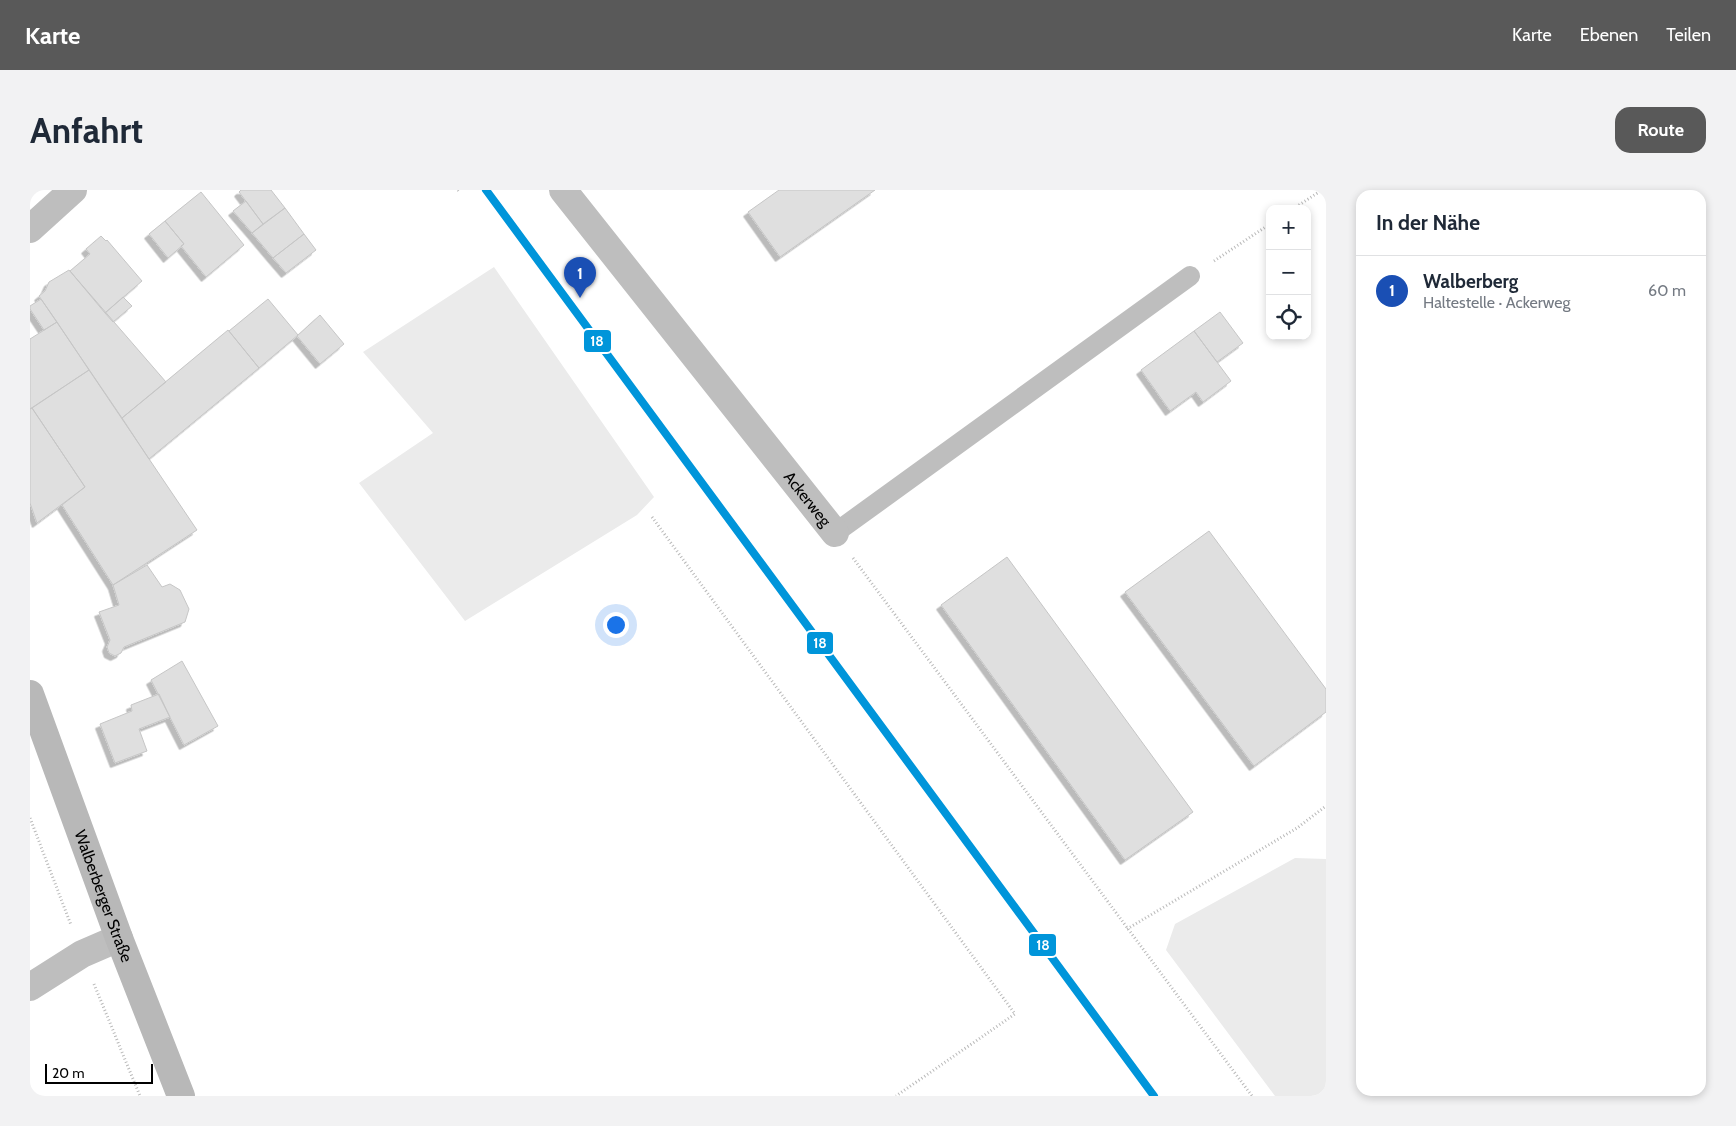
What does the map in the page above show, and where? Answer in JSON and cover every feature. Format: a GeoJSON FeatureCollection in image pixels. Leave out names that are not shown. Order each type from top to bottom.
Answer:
{"type":"FeatureCollection","features":[{"type":"Feature","properties":{"kind":"main road","name":"Walberberger Straße"},"geometry":{"type":"LineString","coordinates":[[30,694],[118,938],[181,1096]]}},
{"type":"Feature","properties":{"kind":"street"},"geometry":{"type":"LineString","coordinates":[[30,229],[73,190]]}},
{"type":"Feature","properties":{"kind":"street","name":"Ackerweg"},"geometry":{"type":"LineString","coordinates":[[563,190],[835,533]]}},
{"type":"Feature","properties":{"kind":"street"},"geometry":{"type":"LineString","coordinates":[[30,987],[82,954],[118,938]]}},
{"type":"Feature","properties":{"kind":"lane","name":"Ackerweg"},"geometry":{"type":"LineString","coordinates":[[835,533],[1190,276]]}},
{"type":"Feature","properties":{"kind":"path"},"geometry":{"type":"LineString","coordinates":[[1299,205],[1322,190]]}},
{"type":"Feature","properties":{"kind":"path"},"geometry":{"type":"LineString","coordinates":[[1190,276],[1266,227]]}},
{"type":"Feature","properties":{"kind":"path"},"geometry":{"type":"LineString","coordinates":[[652,517],[1016,1014],[896,1096]]}},
{"type":"Feature","properties":{"kind":"path"},"geometry":{"type":"LineString","coordinates":[[835,533],[1252,1096]]}},
{"type":"Feature","properties":{"kind":"path"},"geometry":{"type":"LineString","coordinates":[[1127,929],[1297,828],[1326,806]]}},
{"type":"Feature","properties":{"kind":"shaded area"},"geometry":{"type":"Polygon","coordinates":[[[494,267],[654,497],[637,515],[465,621],[359,483],[433,433],[363,352],[494,267]]]}},
{"type":"Feature","properties":{"kind":"shaded area"},"geometry":{"type":"Polygon","coordinates":[[[1295,858],[1326,859],[1326,1096],[1275,1096],[1166,950],[1175,924],[1295,858]]]}},
{"type":"Feature","properties":{"kind":"building"},"geometry":{"type":"Polygon","coordinates":[[[241,190],[271,190],[285,208],[263,224],[239,192],[241,190]]]}},
{"type":"Feature","properties":{"kind":"building"},"geometry":{"type":"Polygon","coordinates":[[[779,190],[875,190],[780,257],[748,212],[779,190]]]}},
{"type":"Feature","properties":{"kind":"building"},"geometry":{"type":"Polygon","coordinates":[[[201,192],[244,245],[206,277],[181,246],[184,244],[165,221],[201,192]]]}},
{"type":"Feature","properties":{"kind":"building"},"geometry":{"type":"Polygon","coordinates":[[[246,201],[263,224],[252,233],[233,211],[246,201]]]}},
{"type":"Feature","properties":{"kind":"building"},"geometry":{"type":"Polygon","coordinates":[[[285,208],[304,234],[273,258],[252,233],[285,208]]]}},
{"type":"Feature","properties":{"kind":"building"},"geometry":{"type":"Polygon","coordinates":[[[165,221],[184,244],[168,258],[149,234],[165,221]]]}},
{"type":"Feature","properties":{"kind":"building"},"geometry":{"type":"Polygon","coordinates":[[[304,234],[316,250],[286,273],[273,258],[304,234]]]}},
{"type":"Feature","properties":{"kind":"building"},"geometry":{"type":"Polygon","coordinates":[[[101,236],[107,240],[142,281],[105,313],[70,271],[90,254],[86,249],[101,236]]]}},
{"type":"Feature","properties":{"kind":"building"},"geometry":{"type":"Polygon","coordinates":[[[69,270],[166,382],[122,418],[39,296],[45,291],[49,282],[69,270]]]}},
{"type":"Feature","properties":{"kind":"building"},"geometry":{"type":"Polygon","coordinates":[[[123,297],[132,306],[113,322],[105,313],[123,297]]]}},
{"type":"Feature","properties":{"kind":"building"},"geometry":{"type":"Polygon","coordinates":[[[41,299],[57,322],[44,330],[30,309],[30,306],[41,299]]]}},
{"type":"Feature","properties":{"kind":"building"},"geometry":{"type":"Polygon","coordinates":[[[268,299],[298,335],[259,368],[229,331],[268,299]]]}},
{"type":"Feature","properties":{"kind":"building"},"geometry":{"type":"Polygon","coordinates":[[[1220,312],[1243,343],[1217,362],[1194,331],[1220,312]]]}},
{"type":"Feature","properties":{"kind":"building"},"geometry":{"type":"Polygon","coordinates":[[[320,315],[344,344],[320,364],[297,336],[320,315]]]}},
{"type":"Feature","properties":{"kind":"building"},"geometry":{"type":"Polygon","coordinates":[[[57,322],[89,370],[30,409],[30,339],[57,322]]]}},
{"type":"Feature","properties":{"kind":"building"},"geometry":{"type":"Polygon","coordinates":[[[228,330],[259,368],[149,459],[122,418],[228,330]]]}},
{"type":"Feature","properties":{"kind":"building"},"geometry":{"type":"Polygon","coordinates":[[[1194,331],[1231,381],[1203,402],[1196,392],[1170,411],[1141,370],[1194,331]]]}},
{"type":"Feature","properties":{"kind":"building"},"geometry":{"type":"Polygon","coordinates":[[[89,370],[197,530],[113,585],[62,505],[85,487],[32,408],[89,370]]]}},
{"type":"Feature","properties":{"kind":"building"},"geometry":{"type":"Polygon","coordinates":[[[32,408],[85,487],[37,523],[30,503],[30,409],[32,408]]]}},
{"type":"Feature","properties":{"kind":"building"},"geometry":{"type":"Polygon","coordinates":[[[1209,531],[1326,689],[1326,712],[1254,766],[1125,592],[1209,531]]]}},
{"type":"Feature","properties":{"kind":"building"},"geometry":{"type":"Polygon","coordinates":[[[1007,557],[1193,812],[1125,860],[941,605],[1007,557]]]}},
{"type":"Feature","properties":{"kind":"building"},"geometry":{"type":"Polygon","coordinates":[[[147,565],[162,587],[170,584],[180,590],[189,609],[185,622],[124,647],[121,653],[115,656],[109,653],[107,647],[110,640],[99,612],[119,605],[113,585],[147,565]]]}},
{"type":"Feature","properties":{"kind":"building"},"geometry":{"type":"Polygon","coordinates":[[[182,661],[218,726],[184,745],[151,680],[182,661]]]}},
{"type":"Feature","properties":{"kind":"building"},"geometry":{"type":"Polygon","coordinates":[[[159,694],[170,717],[139,729],[147,751],[115,763],[100,724],[132,711],[131,705],[159,694]]]}},
{"type":"Feature","properties":{"kind":"transit line","name":"18"},"geometry":{"type":"LineString","coordinates":[[486,190],[1154,1096]]}},
{"type":"Feature","properties":{"kind":"place","name":"Walberberg"},"geometry":{"type":"Point","coordinates":[580,298]}}]}
